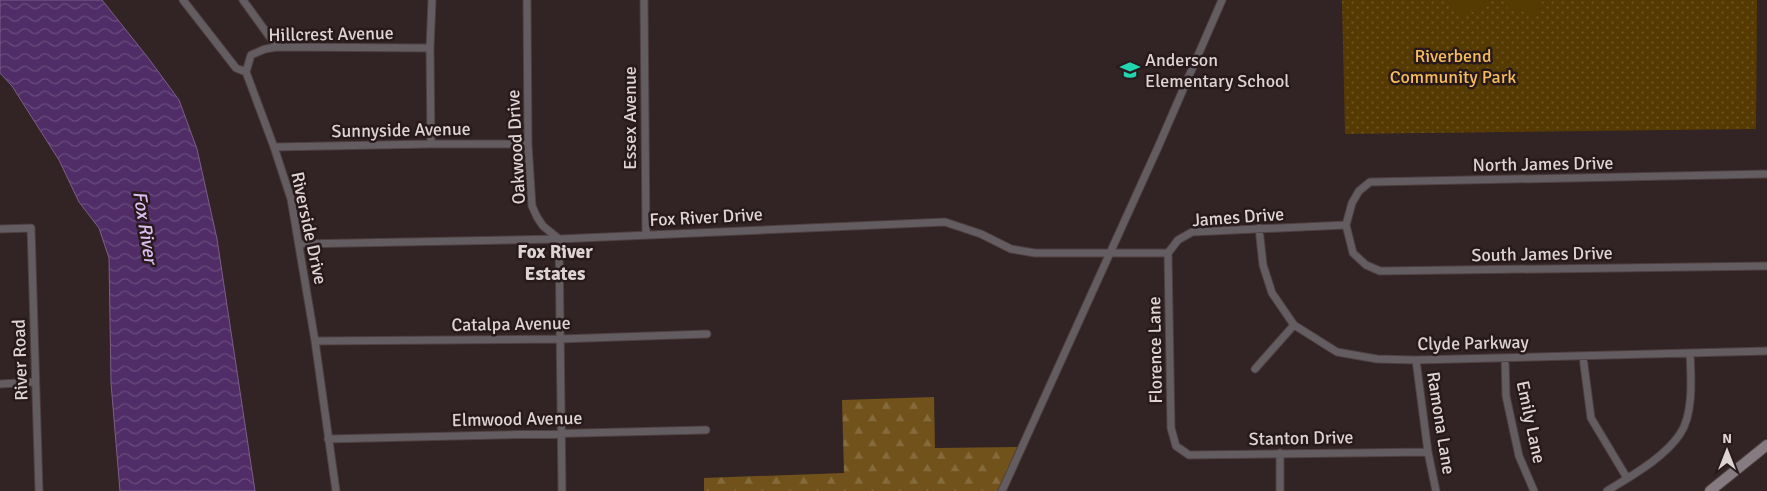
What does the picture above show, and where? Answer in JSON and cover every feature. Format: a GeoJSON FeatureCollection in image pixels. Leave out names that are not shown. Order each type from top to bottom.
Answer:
{"type":"FeatureCollection","features":[{"type":"Feature","properties":{"kind":"main road"},"geometry":{"type":"LineString","coordinates":[[1710,491],[1767,445]]}},
{"type":"Feature","properties":{"kind":"street"},"geometry":{"type":"LineString","coordinates":[[183,0],[236,68],[246,72]]}},
{"type":"Feature","properties":{"kind":"street"},"geometry":{"type":"LineString","coordinates":[[243,0],[277,47]]}},
{"type":"Feature","properties":{"kind":"street"},"geometry":{"type":"LineString","coordinates":[[431,144],[430,48],[432,0]]}},
{"type":"Feature","properties":{"kind":"street","name":"Oakwood Drive"},"geometry":{"type":"LineString","coordinates":[[527,0],[528,144],[532,206],[536,217],[543,226],[559,239]]}},
{"type":"Feature","properties":{"kind":"street","name":"Essex Avenue"},"geometry":{"type":"LineString","coordinates":[[644,0],[646,235]]}},
{"type":"Feature","properties":{"kind":"street"},"geometry":{"type":"LineString","coordinates":[[1002,491],[1159,145],[1222,0]]}},
{"type":"Feature","properties":{"kind":"street","name":"Hillcrest Avenue"},"geometry":{"type":"LineString","coordinates":[[246,72],[251,55],[265,48],[430,48]]}},
{"type":"Feature","properties":{"kind":"street","name":"Riverside Drive"},"geometry":{"type":"LineString","coordinates":[[246,72],[291,199],[315,341],[336,491]]}},
{"type":"Feature","properties":{"kind":"street","name":"Sunnyside Avenue"},"geometry":{"type":"LineString","coordinates":[[274,147],[528,144]]}},
{"type":"Feature","properties":{"kind":"street","name":"North James Drive"},"geometry":{"type":"LineString","coordinates":[[1346,225],[1352,203],[1359,191],[1370,182],[1767,174]]}},
{"type":"Feature","properties":{"kind":"street","name":"Fox River Drive"},"geometry":{"type":"LineString","coordinates":[[298,244],[559,239],[945,222],[981,234],[1011,249],[1035,253],[1109,252]]}},
{"type":"Feature","properties":{"kind":"street","name":"James Drive"},"geometry":{"type":"LineString","coordinates":[[1168,253],[1178,240],[1192,232],[1346,225]]}},
{"type":"Feature","properties":{"kind":"street","name":"South James Drive"},"geometry":{"type":"LineString","coordinates":[[1346,225],[1353,253],[1366,265],[1380,271],[1767,266]]}},
{"type":"Feature","properties":{"kind":"street","name":"River Road"},"geometry":{"type":"LineString","coordinates":[[0,229],[31,228],[39,491]]}},
{"type":"Feature","properties":{"kind":"street","name":"Clyde Parkway"},"geometry":{"type":"LineString","coordinates":[[1259,228],[1263,265],[1272,293],[1294,325],[1338,352],[1377,359],[1416,360],[1767,351]]}},
{"type":"Feature","properties":{"kind":"street"},"geometry":{"type":"LineString","coordinates":[[559,239],[562,491]]}},
{"type":"Feature","properties":{"kind":"street"},"geometry":{"type":"LineString","coordinates":[[1109,252],[1168,253]]}},
{"type":"Feature","properties":{"kind":"street","name":"Florence Lane"},"geometry":{"type":"LineString","coordinates":[[1168,253],[1171,428],[1176,446]]}},
{"type":"Feature","properties":{"kind":"street"},"geometry":{"type":"LineString","coordinates":[[1255,369],[1294,325]]}},
{"type":"Feature","properties":{"kind":"street","name":"Catalpa Avenue"},"geometry":{"type":"LineString","coordinates":[[315,341],[560,339],[707,334]]}},
{"type":"Feature","properties":{"kind":"street"},"geometry":{"type":"LineString","coordinates":[[1607,491],[1659,456],[1681,433],[1688,412],[1691,386],[1690,353]]}},
{"type":"Feature","properties":{"kind":"street"},"geometry":{"type":"LineString","coordinates":[[1583,356],[1591,418],[1628,478]]}},
{"type":"Feature","properties":{"kind":"street","name":"Emily Lane"},"geometry":{"type":"LineString","coordinates":[[1505,358],[1506,396],[1519,456],[1534,491]]}},
{"type":"Feature","properties":{"kind":"street","name":"Ramona Lane"},"geometry":{"type":"LineString","coordinates":[[1416,360],[1428,452],[1436,491]]}},
{"type":"Feature","properties":{"kind":"street"},"geometry":{"type":"LineString","coordinates":[[0,384],[35,382]]}},
{"type":"Feature","properties":{"kind":"street","name":"Elmwood Avenue"},"geometry":{"type":"LineString","coordinates":[[328,439],[706,430]]}},
{"type":"Feature","properties":{"kind":"street","name":"Stanton Drive"},"geometry":{"type":"LineString","coordinates":[[1176,446],[1189,455],[1428,452]]}},
{"type":"Feature","properties":{"kind":"street"},"geometry":{"type":"LineString","coordinates":[[1280,453],[1280,491]]}},
{"type":"Feature","properties":{"kind":"green space","name":"Riverbend Community Park"},"geometry":{"type":"Polygon","coordinates":[[[1342,0],[1757,0],[1756,129],[1345,134],[1342,0]]]}},
{"type":"Feature","properties":{"kind":"green space"},"geometry":{"type":"Polygon","coordinates":[[[1451,0],[1489,0],[1489,5],[1484,9],[1478,9],[1477,12],[1465,12],[1465,14],[1458,15],[1457,9],[1451,9],[1451,0]]]}},
{"type":"Feature","properties":{"kind":"green space"},"geometry":{"type":"Polygon","coordinates":[[[1504,0],[1542,0],[1541,8],[1535,10],[1535,14],[1528,14],[1528,12],[1509,9],[1504,4],[1504,0]]]}},
{"type":"Feature","properties":{"kind":"green space"},"geometry":{"type":"Polygon","coordinates":[[[934,397],[935,448],[1018,447],[998,491],[704,491],[704,478],[844,473],[842,400],[934,397]]]}},
{"type":"Feature","properties":{"kind":"water","name":"Fox River"},"geometry":{"type":"Polygon","coordinates":[[[0,0],[102,0],[179,100],[197,149],[217,239],[255,491],[120,491],[111,383],[109,258],[99,228],[79,202],[59,160],[12,86],[0,73],[0,0]]]}},
{"type":"Feature","properties":{"kind":"place","name":"Anderson Elementary School"},"geometry":{"type":"Point","coordinates":[1130,70]}},
{"type":"Feature","properties":{"kind":"district","name":"Fox River Estates"},"geometry":{"type":"Point","coordinates":[555,262]}}]}
